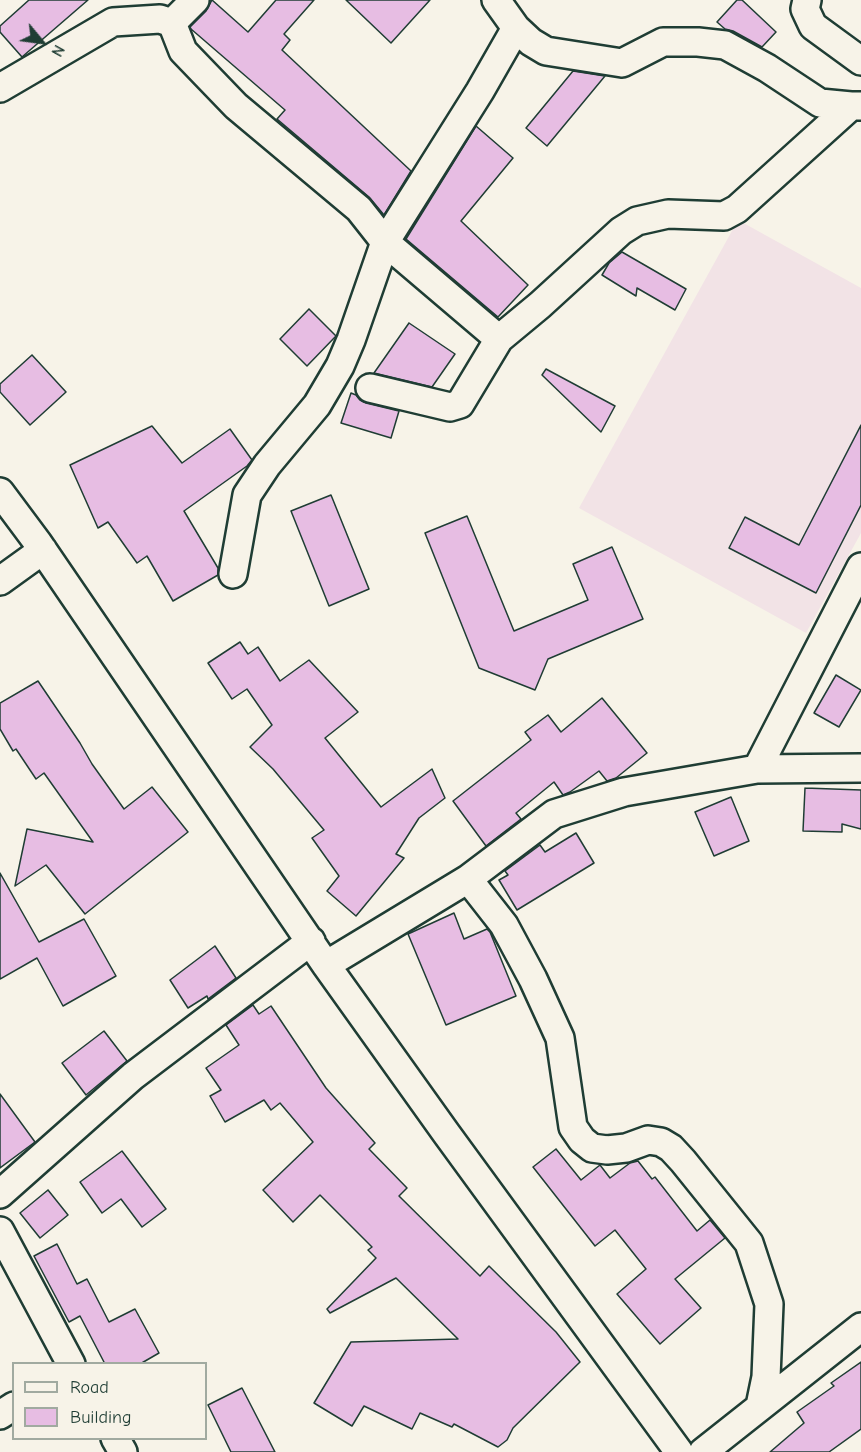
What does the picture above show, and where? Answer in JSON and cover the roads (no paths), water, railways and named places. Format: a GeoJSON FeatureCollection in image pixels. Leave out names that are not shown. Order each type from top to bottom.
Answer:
{"type":"FeatureCollection","features":[{"type":"Feature","properties":{"kind":"street"},"geometry":{"type":"LineString","coordinates":[[102,0],[120,22]]}},
{"type":"Feature","properties":{"kind":"street"},"geometry":{"type":"LineString","coordinates":[[172,22],[195,0]]}},
{"type":"Feature","properties":{"kind":"street"},"geometry":{"type":"LineString","coordinates":[[496,0],[516,28],[531,42],[546,51],[622,63],[663,42],[725,45],[767,68],[820,103],[856,106]]}},
{"type":"Feature","properties":{"kind":"street"},"geometry":{"type":"LineString","coordinates":[[807,0],[805,9],[813,26],[861,61]]}},
{"type":"Feature","properties":{"kind":"street"},"geometry":{"type":"LineString","coordinates":[[0,88],[113,22],[160,19],[172,22]]}},
{"type":"Feature","properties":{"kind":"street"},"geometry":{"type":"LineString","coordinates":[[172,22],[183,51],[228,98],[359,209],[385,242],[499,339]]}},
{"type":"Feature","properties":{"kind":"street"},"geometry":{"type":"LineString","coordinates":[[233,574],[247,495],[267,465],[317,405],[340,366],[385,242],[480,91],[516,28]]}},
{"type":"Feature","properties":{"kind":"street"},"geometry":{"type":"LineString","coordinates":[[370,388],[450,406],[460,404],[499,339],[621,231],[637,222],[669,214],[724,216],[736,209],[856,106]]}},
{"type":"Feature","properties":{"kind":"street"},"geometry":{"type":"LineString","coordinates":[[0,492],[43,550],[326,965],[679,1452]]}},
{"type":"Feature","properties":{"kind":"street"},"geometry":{"type":"LineString","coordinates":[[0,581],[43,550]]}},
{"type":"Feature","properties":{"kind":"street"},"geometry":{"type":"LineString","coordinates":[[757,769],[861,567]]}},
{"type":"Feature","properties":{"kind":"street"},"geometry":{"type":"LineString","coordinates":[[326,965],[468,879],[554,814],[624,792],[757,769],[861,768]]}},
{"type":"Feature","properties":{"kind":"street"},"geometry":{"type":"LineString","coordinates":[[468,879],[504,925],[534,979],[560,1038],[573,1127],[582,1140],[591,1148],[607,1150],[626,1148],[648,1140],[662,1142],[683,1161],[749,1243],[769,1304],[767,1367],[760,1406]]}},
{"type":"Feature","properties":{"kind":"street"},"geometry":{"type":"LineString","coordinates":[[0,1194],[133,1076],[310,941]]}},
{"type":"Feature","properties":{"kind":"street"},"geometry":{"type":"LineString","coordinates":[[0,1231],[70,1362]]}},
{"type":"Feature","properties":{"kind":"street"},"geometry":{"type":"LineString","coordinates":[[703,1452],[861,1328]]}}]}
